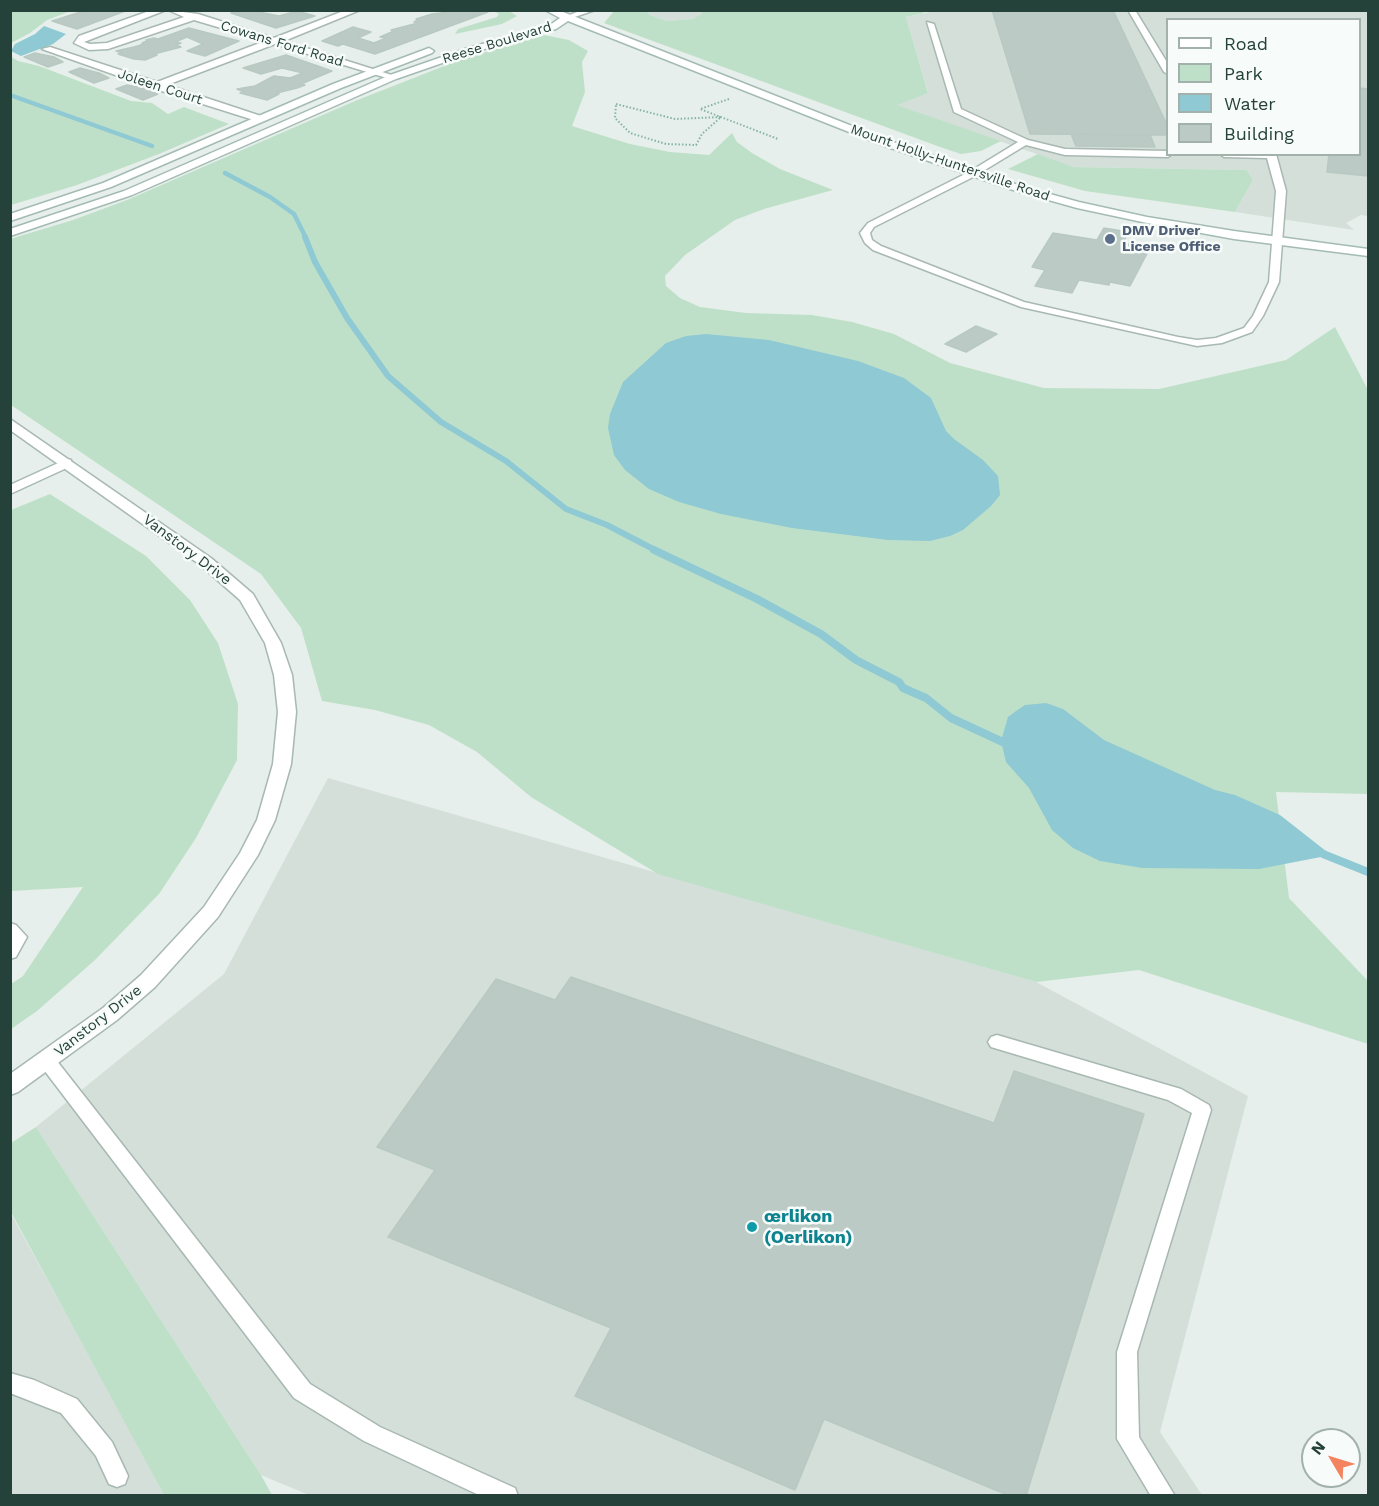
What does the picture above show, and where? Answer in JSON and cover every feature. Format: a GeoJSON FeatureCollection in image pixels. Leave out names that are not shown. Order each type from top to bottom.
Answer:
{"type":"FeatureCollection","features":[{"type":"Feature","properties":{"kind":"street","name":"Joleen Court"},"geometry":{"type":"LineString","coordinates":[[83,46],[78,41],[82,38],[162,10]]}},
{"type":"Feature","properties":{"kind":"street","name":"Cowans Ford Road"},"geometry":{"type":"LineString","coordinates":[[172,10],[393,77]]}},
{"type":"Feature","properties":{"kind":"street","name":"Joleen Court"},"geometry":{"type":"LineString","coordinates":[[61,53],[83,46],[116,44],[211,10]]}},
{"type":"Feature","properties":{"kind":"street"},"geometry":{"type":"LineString","coordinates":[[156,86],[356,10]]}},
{"type":"Feature","properties":{"kind":"street","name":"Mount Holly-Huntersville Road"},"geometry":{"type":"LineString","coordinates":[[549,10],[752,91],[972,174],[1046,197],[1112,213],[1278,241],[1368,253]]}},
{"type":"Feature","properties":{"kind":"street","name":"Reese Boulevard"},"geometry":{"type":"LineString","coordinates":[[516,26],[535,20],[566,18]]}},
{"type":"Feature","properties":{"kind":"street","name":"Reese Boulevard"},"geometry":{"type":"LineString","coordinates":[[10,233],[78,212],[136,190],[393,77],[471,50],[553,27],[566,18]]}},
{"type":"Feature","properties":{"kind":"street","name":"Reese Boulevard"},"geometry":{"type":"LineString","coordinates":[[10,218],[107,185],[373,71],[444,47]]}},
{"type":"Feature","properties":{"kind":"street","name":"Joleen Court"},"geometry":{"type":"LineString","coordinates":[[46,49],[260,119]]}},
{"type":"Feature","properties":{"kind":"street","name":"Vanstory Drive"},"geometry":{"type":"LineString","coordinates":[[10,423],[206,561],[247,597],[273,643],[283,675],[287,712],[282,764],[266,819],[248,855],[211,912],[148,981],[110,1014],[10,1086]]}},
{"type":"Feature","properties":{"kind":"lane"},"geometry":{"type":"LineString","coordinates":[[566,18],[592,10]]}},
{"type":"Feature","properties":{"kind":"lane"},"geometry":{"type":"LineString","coordinates":[[1131,10],[1166,70]]}},
{"type":"Feature","properties":{"kind":"lane"},"geometry":{"type":"LineString","coordinates":[[930,24],[957,110],[1025,142],[1065,152],[1166,154]]}},
{"type":"Feature","properties":{"kind":"lane"},"geometry":{"type":"LineString","coordinates":[[1025,142],[972,174],[871,225],[865,233],[868,241],[877,248],[1021,304],[1053,313],[1197,343],[1218,341],[1248,330],[1258,316],[1274,282],[1281,191],[1271,156]]}},
{"type":"Feature","properties":{"kind":"lane"},"geometry":{"type":"LineString","coordinates":[[10,490],[67,463]]}},
{"type":"Feature","properties":{"kind":"lane"},"geometry":{"type":"LineString","coordinates":[[10,929],[19,937],[10,953]]}},
{"type":"Feature","properties":{"kind":"lane"},"geometry":{"type":"LineString","coordinates":[[997,1042],[1174,1094],[1202,1110],[1127,1352],[1128,1439],[1164,1496]]}},
{"type":"Feature","properties":{"kind":"lane"},"geometry":{"type":"LineString","coordinates":[[47,1061],[302,1391],[372,1434],[507,1496]]}},
{"type":"Feature","properties":{"kind":"lane"},"geometry":{"type":"LineString","coordinates":[[10,1383],[26,1387],[69,1406],[104,1449],[117,1476]]}},
{"type":"Feature","properties":{"kind":"path"},"geometry":{"type":"LineString","coordinates":[[752,91],[700,109],[778,139]]}},
{"type":"Feature","properties":{"kind":"path"},"geometry":{"type":"LineString","coordinates":[[615,104],[675,119],[721,117],[702,134],[696,145],[666,144],[630,133],[615,117],[615,104]]}},
{"type":"Feature","properties":{"kind":"shaded area"},"geometry":{"type":"Polygon","coordinates":[[[940,10],[1368,11],[1368,216],[1361,215],[1346,223],[1354,230],[1235,212],[1253,180],[1247,170],[1074,167],[896,105],[928,92],[906,17],[940,10]]]}},
{"type":"Feature","properties":{"kind":"shaded area"},"geometry":{"type":"Polygon","coordinates":[[[646,11],[700,11],[703,14],[692,19],[667,21],[650,15],[646,11]]]}},
{"type":"Feature","properties":{"kind":"shaded area"},"geometry":{"type":"Polygon","coordinates":[[[328,778],[1036,982],[1248,1096],[1160,1432],[1202,1495],[309,1495],[261,1475],[36,1127],[224,974],[328,778]]]}},
{"type":"Feature","properties":{"kind":"shaded area"},"geometry":{"type":"Polygon","coordinates":[[[10,1212],[123,1417],[164,1495],[11,1495],[10,1212]]]}},
{"type":"Feature","properties":{"kind":"green space"},"geometry":{"type":"Polygon","coordinates":[[[615,10],[646,11],[650,15],[667,21],[692,19],[702,14],[700,10],[922,11],[924,13],[906,17],[928,93],[897,105],[1001,141],[981,151],[961,154],[940,147],[604,23],[615,10]]]}},
{"type":"Feature","properties":{"kind":"green space"},"geometry":{"type":"Polygon","coordinates":[[[10,11],[71,11],[47,20],[30,33],[11,43],[10,11]]]}},
{"type":"Feature","properties":{"kind":"green space"},"geometry":{"type":"Polygon","coordinates":[[[494,11],[509,11],[517,16],[502,24],[455,34],[458,29],[497,17],[499,14],[494,11]]]}},
{"type":"Feature","properties":{"kind":"green space"},"geometry":{"type":"Polygon","coordinates":[[[544,35],[569,40],[588,51],[582,62],[585,92],[572,126],[630,144],[670,152],[709,155],[732,133],[737,142],[780,169],[833,190],[764,209],[735,220],[685,255],[665,276],[666,286],[680,298],[700,307],[746,313],[812,315],[852,322],[894,334],[950,363],[1044,388],[1159,389],[1286,360],[1335,327],[1368,390],[1368,794],[1276,792],[1289,898],[1368,981],[1368,1044],[1139,970],[1036,982],[658,874],[531,797],[477,752],[429,725],[375,710],[322,701],[301,628],[261,574],[11,405],[10,239],[73,220],[127,200],[355,101],[462,59],[544,35]]]}},
{"type":"Feature","properties":{"kind":"green space"},"geometry":{"type":"Polygon","coordinates":[[[10,56],[18,61],[39,66],[131,101],[152,103],[168,114],[184,107],[229,124],[77,185],[11,205],[10,56]]]}},
{"type":"Feature","properties":{"kind":"green space"},"geometry":{"type":"Polygon","coordinates":[[[1038,154],[1074,167],[1247,170],[1253,180],[1235,212],[1085,191],[1008,169],[1038,154]]]}},
{"type":"Feature","properties":{"kind":"green space"},"geometry":{"type":"Polygon","coordinates":[[[50,494],[146,556],[190,600],[218,643],[238,704],[237,760],[196,838],[159,894],[95,960],[37,1011],[11,1029],[11,984],[23,976],[83,887],[11,891],[11,510],[50,494]]]}},
{"type":"Feature","properties":{"kind":"green space"},"geometry":{"type":"Polygon","coordinates":[[[36,1127],[272,1495],[164,1495],[11,1212],[11,1143],[36,1127]]]}},
{"type":"Feature","properties":{"kind":"water"},"geometry":{"type":"Polygon","coordinates":[[[44,26],[66,34],[53,44],[21,56],[11,51],[15,44],[35,34],[44,26]]]}},
{"type":"Feature","properties":{"kind":"water"},"geometry":{"type":"Polygon","coordinates":[[[706,334],[769,340],[858,361],[904,378],[931,398],[946,431],[983,460],[998,476],[1000,495],[991,506],[963,530],[930,541],[888,540],[792,528],[721,514],[679,502],[649,489],[625,470],[614,455],[608,428],[610,414],[623,382],[666,343],[686,336],[706,334]]]}},
{"type":"Feature","properties":{"kind":"water"},"geometry":{"type":"Polygon","coordinates":[[[1046,703],[1063,709],[1104,740],[1215,790],[1235,795],[1280,815],[1331,855],[1259,869],[1142,868],[1100,861],[1073,848],[1052,830],[1029,788],[1006,762],[1001,741],[1008,717],[1025,705],[1046,703]]]}},
{"type":"Feature","properties":{"kind":"building"},"geometry":{"type":"Polygon","coordinates":[[[87,10],[128,10],[77,29],[52,21],[87,10]]]}},
{"type":"Feature","properties":{"kind":"building"},"geometry":{"type":"Polygon","coordinates":[[[239,10],[263,10],[259,12],[279,16],[297,11],[315,16],[276,28],[231,13],[239,10]]]}},
{"type":"Feature","properties":{"kind":"building"},"geometry":{"type":"Polygon","coordinates":[[[444,10],[484,10],[488,12],[375,54],[343,44],[338,46],[322,41],[353,27],[371,32],[358,38],[374,43],[386,38],[380,37],[394,31],[391,30],[418,23],[414,22],[418,20],[416,19],[449,12],[444,10]]]}},
{"type":"Feature","properties":{"kind":"building"},"geometry":{"type":"Polygon","coordinates":[[[992,10],[1113,10],[1166,123],[1166,135],[1030,134],[992,10]]]}},
{"type":"Feature","properties":{"kind":"building"},"geometry":{"type":"Polygon","coordinates":[[[189,28],[239,41],[205,56],[187,51],[203,44],[187,37],[175,42],[181,43],[176,45],[181,47],[154,54],[157,55],[145,60],[134,59],[118,54],[122,53],[116,51],[144,44],[142,43],[146,40],[158,39],[189,28]]]}},
{"type":"Feature","properties":{"kind":"building"},"geometry":{"type":"Polygon","coordinates":[[[35,53],[54,57],[63,62],[48,67],[24,57],[35,53]]]}},
{"type":"Feature","properties":{"kind":"building"},"geometry":{"type":"Polygon","coordinates":[[[286,55],[332,71],[301,84],[305,85],[277,93],[279,94],[267,100],[240,93],[244,92],[237,89],[255,86],[274,76],[290,78],[303,73],[282,68],[261,74],[243,68],[286,55]]]}},
{"type":"Feature","properties":{"kind":"building"},"geometry":{"type":"Polygon","coordinates":[[[80,68],[109,78],[94,83],[69,72],[80,68]]]}},
{"type":"Feature","properties":{"kind":"building"},"geometry":{"type":"Polygon","coordinates":[[[127,85],[148,89],[158,94],[143,100],[116,89],[127,85]]]}},
{"type":"Feature","properties":{"kind":"building"},"geometry":{"type":"Polygon","coordinates":[[[1361,88],[1368,89],[1368,176],[1327,172],[1329,156],[1361,156],[1361,88]]]}},
{"type":"Feature","properties":{"kind":"building"},"geometry":{"type":"Polygon","coordinates":[[[1071,134],[1150,135],[1155,147],[1076,146],[1071,134]]]}},
{"type":"Feature","properties":{"kind":"building"},"geometry":{"type":"Polygon","coordinates":[[[1104,228],[1129,232],[1123,243],[1150,248],[1130,286],[1079,280],[1072,293],[1035,286],[1045,270],[1032,267],[1053,233],[1097,240],[1104,228]]]}},
{"type":"Feature","properties":{"kind":"building"},"geometry":{"type":"Polygon","coordinates":[[[976,326],[997,334],[966,352],[945,344],[976,326]]]}},
{"type":"Feature","properties":{"kind":"building","name":"œrlikon (Oerlikon)"},"geometry":{"type":"Polygon","coordinates":[[[571,977],[994,1123],[1014,1071],[1144,1114],[1026,1496],[1010,1496],[824,1419],[795,1490],[575,1396],[611,1328],[388,1237],[435,1170],[377,1147],[496,979],[555,1000],[571,977]]]}},
{"type":"Feature","properties":{"kind":"waterway"},"geometry":{"type":"LineString","coordinates":[[10,95],[152,146]]}},
{"type":"Feature","properties":{"kind":"waterway"},"geometry":{"type":"LineString","coordinates":[[225,173],[270,197],[294,214],[306,238]]}},
{"type":"Feature","properties":{"kind":"waterway"},"geometry":{"type":"LineString","coordinates":[[305,237],[315,262],[347,318],[388,376],[441,422],[506,461],[566,509],[607,525],[657,551]]}},
{"type":"Feature","properties":{"kind":"waterway"},"geometry":{"type":"LineString","coordinates":[[654,550],[757,599],[821,634],[856,660],[899,682],[903,688],[926,698],[951,718],[1007,744]]}},
{"type":"Feature","properties":{"kind":"waterway"},"geometry":{"type":"LineString","coordinates":[[1323,854],[1368,872]]}},
{"type":"Feature","properties":{"kind":"place","name":"DMV Driver License Office"},"geometry":{"type":"Point","coordinates":[1110,239]}},
{"type":"Feature","properties":{"kind":"place","name":"œrlikon (Oerlikon)"},"geometry":{"type":"Point","coordinates":[752,1227]}}]}
